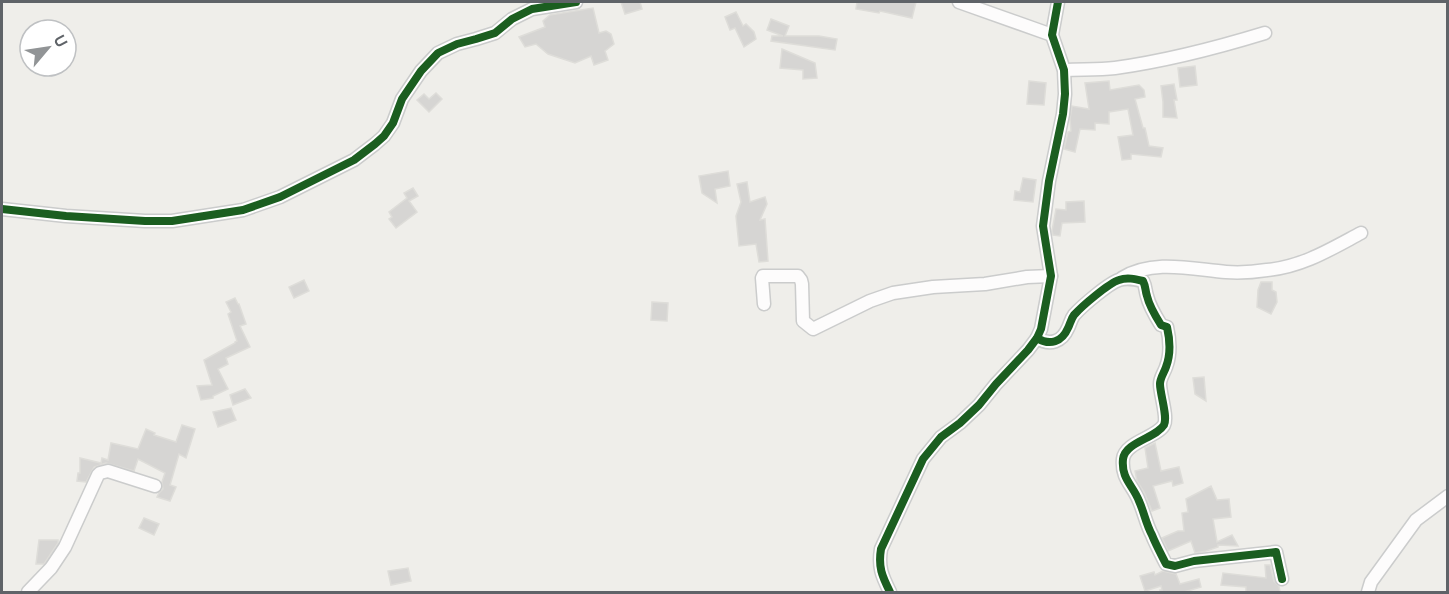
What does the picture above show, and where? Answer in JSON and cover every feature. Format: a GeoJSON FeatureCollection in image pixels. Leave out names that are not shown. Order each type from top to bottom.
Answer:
{"type":"FeatureCollection","features":[{"type":"Feature","properties":{"kind":"street"},"geometry":{"type":"LineString","coordinates":[[2,209],[66,216],[172,220],[243,210],[280,197],[354,160],[384,136],[395,119],[405,93],[423,68],[438,53],[457,44],[495,33],[512,19],[532,9],[576,2]]}},
{"type":"Feature","properties":{"kind":"street"},"geometry":{"type":"LineString","coordinates":[[959,2],[1052,35]]}},
{"type":"Feature","properties":{"kind":"street"},"geometry":{"type":"LineString","coordinates":[[890,592],[880,570],[879,560],[923,459],[941,437],[979,405],[1037,338],[1044,320],[1051,276],[1042,226],[1065,94],[1064,70],[1052,35],[1058,2]]}},
{"type":"Feature","properties":{"kind":"street"},"geometry":{"type":"LineString","coordinates":[[1064,70],[1113,68],[1149,62],[1211,49],[1265,33]]}},
{"type":"Feature","properties":{"kind":"street"},"geometry":{"type":"LineString","coordinates":[[1037,338],[1049,343],[1058,340],[1067,331],[1074,315],[1111,284],[1135,271],[1172,266],[1229,272],[1269,270],[1297,265],[1361,233]]}},
{"type":"Feature","properties":{"kind":"street"},"geometry":{"type":"LineString","coordinates":[[764,304],[763,276],[798,276],[801,280],[803,321],[813,329],[870,301],[893,293],[1051,276]]}},
{"type":"Feature","properties":{"kind":"street"},"geometry":{"type":"LineString","coordinates":[[1121,279],[1143,281],[1151,307],[1161,325],[1167,327],[1169,336],[1170,350],[1160,381],[1165,419],[1163,426],[1131,447],[1124,453],[1123,460],[1125,477],[1138,498],[1151,534],[1166,564],[1175,566],[1194,561],[1276,552],[1282,579]]}},
{"type":"Feature","properties":{"kind":"street"},"geometry":{"type":"LineString","coordinates":[[28,592],[51,568],[65,547],[98,475],[108,471],[155,486]]}},
{"type":"Feature","properties":{"kind":"street"},"geometry":{"type":"LineString","coordinates":[[1368,592],[1371,582],[1416,520],[1448,496]]}},
{"type":"Feature","properties":{"kind":"building"},"geometry":{"type":"Polygon","coordinates":[[[621,2],[640,2],[642,9],[625,14],[621,2]]]}},
{"type":"Feature","properties":{"kind":"building"},"geometry":{"type":"Polygon","coordinates":[[[857,2],[916,2],[912,18],[880,11],[879,13],[856,9],[857,2]]]}},
{"type":"Feature","properties":{"kind":"building"},"geometry":{"type":"Polygon","coordinates":[[[593,8],[599,33],[606,31],[611,34],[614,44],[605,51],[608,60],[594,65],[591,56],[575,63],[548,54],[536,44],[525,47],[519,37],[545,27],[543,21],[550,15],[593,8]]]}},
{"type":"Feature","properties":{"kind":"building"},"geometry":{"type":"Polygon","coordinates":[[[736,12],[743,26],[746,24],[754,32],[756,39],[744,47],[735,28],[730,30],[725,17],[736,12]]]}},
{"type":"Feature","properties":{"kind":"building"},"geometry":{"type":"Polygon","coordinates":[[[771,19],[789,26],[785,36],[819,36],[837,39],[835,50],[771,41],[772,36],[783,36],[767,30],[771,19]]]}},
{"type":"Feature","properties":{"kind":"building"},"geometry":{"type":"Polygon","coordinates":[[[782,49],[815,63],[817,78],[803,79],[803,70],[780,68],[782,49]]]}},
{"type":"Feature","properties":{"kind":"building"},"geometry":{"type":"Polygon","coordinates":[[[1195,66],[1197,85],[1180,87],[1178,68],[1195,66]]]}},
{"type":"Feature","properties":{"kind":"building"},"geometry":{"type":"Polygon","coordinates":[[[1029,81],[1046,83],[1044,105],[1027,104],[1029,81]]]}},
{"type":"Feature","properties":{"kind":"building"},"geometry":{"type":"Polygon","coordinates":[[[1109,81],[1110,90],[1139,85],[1144,90],[1145,97],[1135,99],[1149,146],[1163,148],[1161,157],[1131,154],[1131,159],[1122,160],[1118,137],[1133,135],[1128,109],[1109,112],[1109,124],[1095,123],[1095,130],[1080,129],[1075,152],[1064,149],[1068,132],[1071,131],[1072,106],[1089,109],[1085,83],[1109,81]]]}},
{"type":"Feature","properties":{"kind":"building"},"geometry":{"type":"Polygon","coordinates":[[[1174,84],[1177,118],[1163,117],[1161,86],[1174,84]]]}},
{"type":"Feature","properties":{"kind":"building"},"geometry":{"type":"Polygon","coordinates":[[[436,93],[442,99],[429,112],[417,100],[424,94],[429,99],[436,93]]]}},
{"type":"Feature","properties":{"kind":"building"},"geometry":{"type":"Polygon","coordinates":[[[728,171],[730,186],[715,189],[717,203],[702,193],[699,176],[728,171]]]}},
{"type":"Feature","properties":{"kind":"building"},"geometry":{"type":"Polygon","coordinates":[[[1023,178],[1036,180],[1033,202],[1014,200],[1015,191],[1020,192],[1023,178]]]}},
{"type":"Feature","properties":{"kind":"building"},"geometry":{"type":"Polygon","coordinates":[[[747,182],[750,202],[765,197],[767,204],[760,220],[765,219],[768,261],[759,262],[756,244],[739,246],[736,216],[741,202],[737,184],[747,182]]]}},
{"type":"Feature","properties":{"kind":"building"},"geometry":{"type":"Polygon","coordinates":[[[413,188],[418,196],[409,201],[417,212],[396,228],[389,219],[392,217],[389,212],[407,198],[404,193],[413,188]]]}},
{"type":"Feature","properties":{"kind":"building"},"geometry":{"type":"Polygon","coordinates":[[[1084,201],[1085,222],[1062,223],[1060,236],[1053,235],[1056,209],[1066,210],[1066,202],[1084,201]]]}},
{"type":"Feature","properties":{"kind":"building"},"geometry":{"type":"Polygon","coordinates":[[[304,280],[309,291],[294,298],[289,287],[304,280]]]}},
{"type":"Feature","properties":{"kind":"building"},"geometry":{"type":"Polygon","coordinates":[[[1261,282],[1272,282],[1272,290],[1276,292],[1277,302],[1271,314],[1257,307],[1261,282]]]}},
{"type":"Feature","properties":{"kind":"building"},"geometry":{"type":"Polygon","coordinates":[[[235,298],[246,324],[240,326],[250,347],[226,358],[228,364],[218,369],[228,389],[213,398],[201,400],[197,386],[212,385],[204,360],[237,341],[228,314],[231,312],[226,302],[235,298]]]}},
{"type":"Feature","properties":{"kind":"building"},"geometry":{"type":"Polygon","coordinates":[[[652,302],[668,303],[667,321],[651,320],[652,302]]]}},
{"type":"Feature","properties":{"kind":"building"},"geometry":{"type":"Polygon","coordinates":[[[1204,377],[1206,401],[1195,394],[1193,378],[1204,377]]]}},
{"type":"Feature","properties":{"kind":"building"},"geometry":{"type":"Polygon","coordinates":[[[245,389],[251,398],[233,405],[230,395],[245,389]]]}},
{"type":"Feature","properties":{"kind":"building"},"geometry":{"type":"Polygon","coordinates":[[[231,408],[236,420],[218,427],[213,412],[231,408]]]}},
{"type":"Feature","properties":{"kind":"building"},"geometry":{"type":"Polygon","coordinates":[[[182,425],[195,429],[186,458],[179,454],[170,485],[176,487],[170,501],[157,497],[163,489],[162,482],[165,473],[138,459],[134,471],[106,463],[94,467],[86,482],[77,481],[78,473],[80,473],[80,458],[101,463],[102,458],[108,460],[111,443],[138,449],[146,429],[155,433],[154,435],[176,442],[182,425]]]}},
{"type":"Feature","properties":{"kind":"building"},"geometry":{"type":"Polygon","coordinates":[[[1155,443],[1161,471],[1179,467],[1183,483],[1173,486],[1172,481],[1153,486],[1160,508],[1152,511],[1137,481],[1135,471],[1148,468],[1145,448],[1155,443]]]}},
{"type":"Feature","properties":{"kind":"building"},"geometry":{"type":"Polygon","coordinates":[[[1211,486],[1217,500],[1229,499],[1231,517],[1213,519],[1217,542],[1232,535],[1238,546],[1218,545],[1218,547],[1195,553],[1191,541],[1168,551],[1162,538],[1178,531],[1184,531],[1182,513],[1188,512],[1186,499],[1211,486]]]}},
{"type":"Feature","properties":{"kind":"building"},"geometry":{"type":"Polygon","coordinates":[[[144,518],[159,524],[154,535],[139,528],[144,518]]]}},
{"type":"Feature","properties":{"kind":"building"},"geometry":{"type":"Polygon","coordinates":[[[39,540],[58,540],[44,564],[36,564],[39,540]]]}},
{"type":"Feature","properties":{"kind":"building"},"geometry":{"type":"Polygon","coordinates":[[[1265,565],[1270,565],[1274,581],[1279,586],[1280,592],[1246,592],[1246,587],[1221,585],[1223,573],[1266,578],[1265,565]]]}},
{"type":"Feature","properties":{"kind":"building"},"geometry":{"type":"Polygon","coordinates":[[[408,568],[411,581],[391,585],[388,571],[408,568]]]}},
{"type":"Feature","properties":{"kind":"building"},"geometry":{"type":"Polygon","coordinates":[[[1163,571],[1176,574],[1180,584],[1199,579],[1201,587],[1184,592],[1160,592],[1161,586],[1145,591],[1140,576],[1154,572],[1155,575],[1163,571]]]}},
{"type":"Feature","properties":{"kind":"cycle path"},"geometry":{"type":"LineString","coordinates":[[2,209],[66,216],[172,221],[243,210],[280,197],[354,160],[384,136],[393,123],[402,99],[421,71],[438,53],[457,44],[495,33],[512,19],[532,9],[576,2]]}},
{"type":"Feature","properties":{"kind":"cycle path"},"geometry":{"type":"LineString","coordinates":[[890,592],[881,571],[881,549],[923,459],[941,437],[979,405],[1028,350],[1041,329],[1051,276],[1043,226],[1065,94],[1064,70],[1052,35],[1058,2]]}},
{"type":"Feature","properties":{"kind":"cycle path"},"geometry":{"type":"LineString","coordinates":[[1037,338],[1051,342],[1062,337],[1078,311],[1115,282],[1128,278],[1143,281],[1151,307],[1161,325],[1167,327],[1170,347],[1160,384],[1164,425],[1129,448],[1123,459],[1124,472],[1137,495],[1148,527],[1166,564],[1175,566],[1194,561],[1276,552],[1282,579]]}}]}
